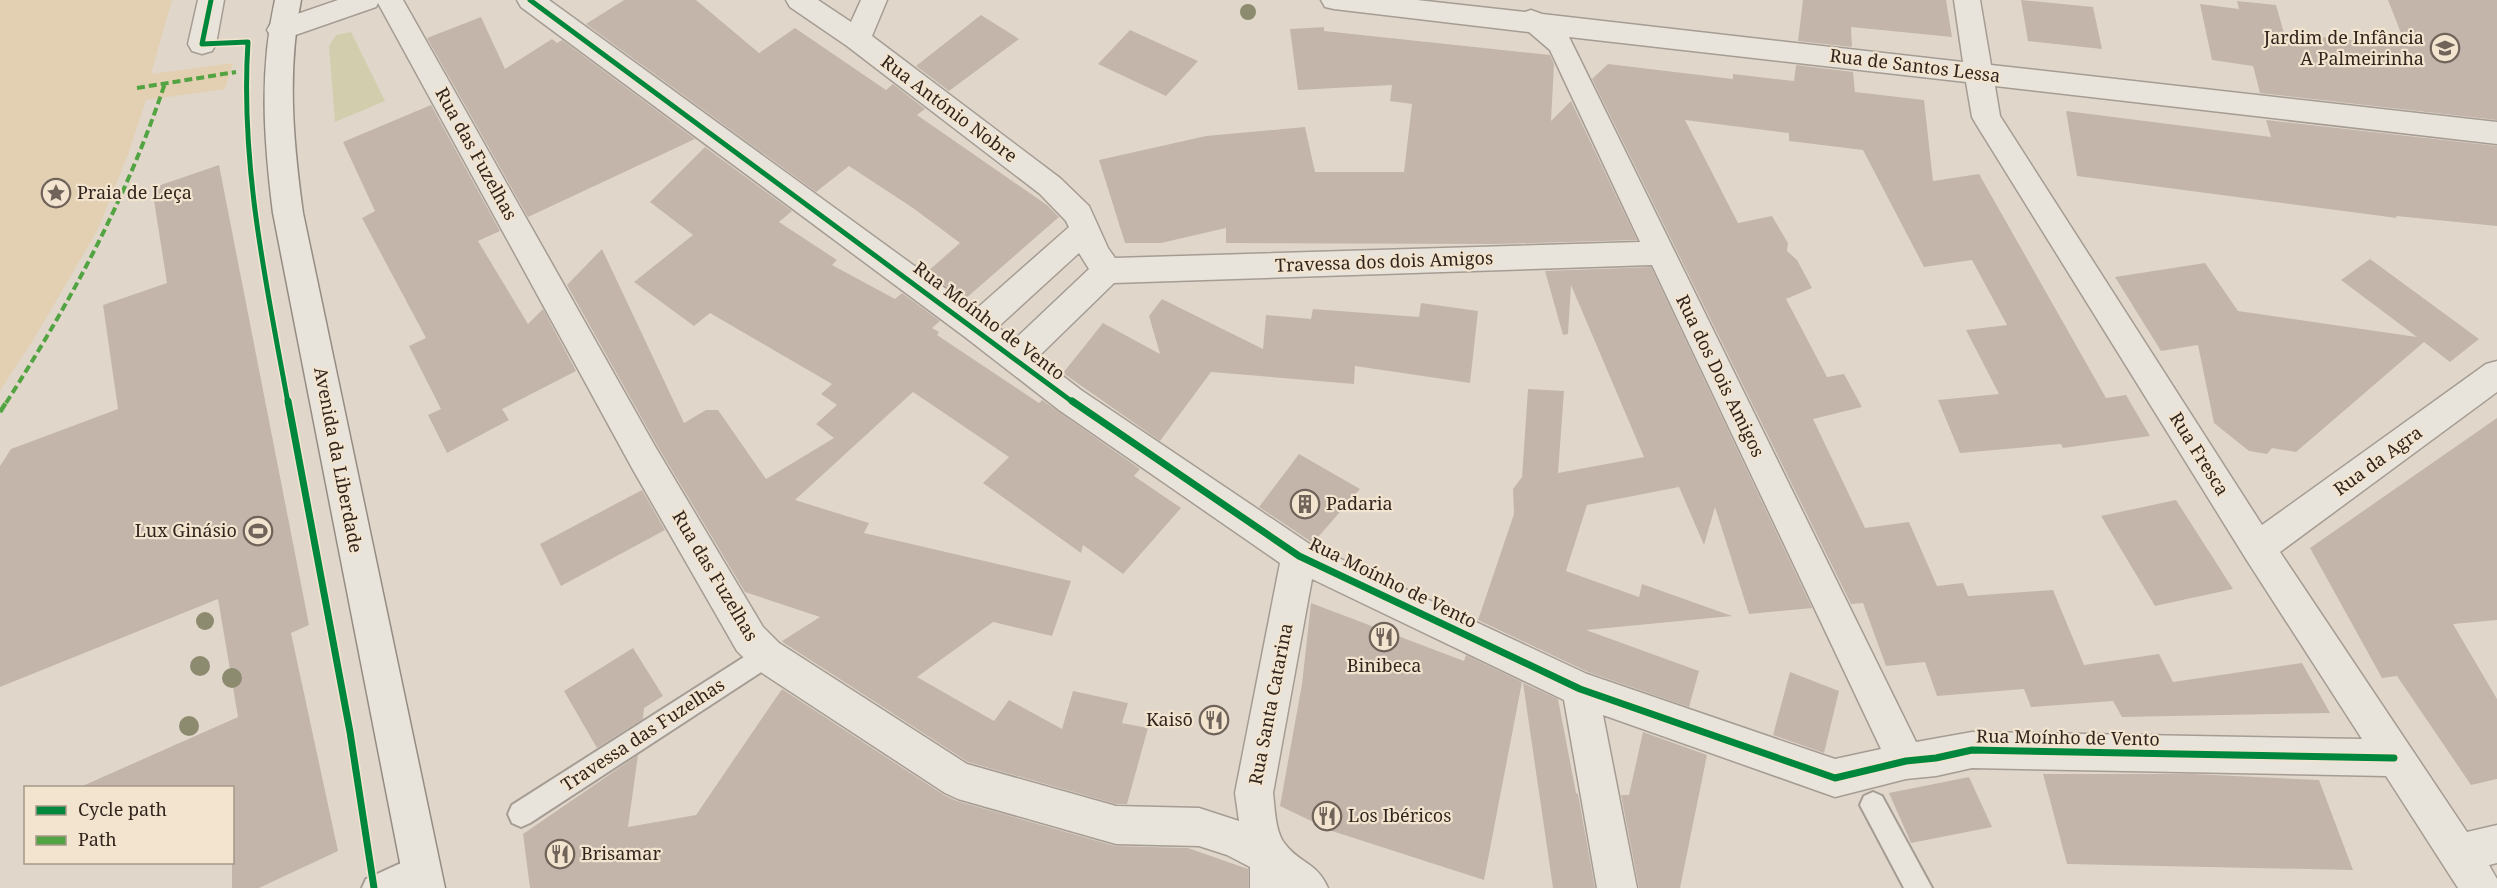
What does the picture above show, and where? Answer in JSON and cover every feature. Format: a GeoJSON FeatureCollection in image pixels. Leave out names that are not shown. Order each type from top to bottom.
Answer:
{"type":"FeatureCollection","features":[{"type":"Feature","properties":{"kind":"street"},"geometry":{"type":"LineString","coordinates":[[201,44],[211,0]]}},
{"type":"Feature","properties":{"kind":"street"},"geometry":{"type":"LineString","coordinates":[[282,10],[367,0]]}},
{"type":"Feature","properties":{"kind":"street","name":"Rua das Fuzelhas"},"geometry":{"type":"LineString","coordinates":[[390,0],[644,458],[750,639],[766,655],[958,780],[1116,825],[1199,827],[1234,838],[1270,872],[1308,888]]}},
{"type":"Feature","properties":{"kind":"street","name":"Rua Moínho de Vento"},"geometry":{"type":"LineString","coordinates":[[530,0],[976,328],[1070,400],[1299,556],[1580,689],[1835,778],[1906,761],[1936,758],[1972,750],[2394,758]]}},
{"type":"Feature","properties":{"kind":"street","name":"Rua António Nobre"},"geometry":{"type":"LineString","coordinates":[[799,0],[857,39],[1050,186],[1078,213],[1084,231]]}},
{"type":"Feature","properties":{"kind":"street"},"geometry":{"type":"LineString","coordinates":[[857,39],[874,0]]}},
{"type":"Feature","properties":{"kind":"street","name":"Rua de Santos Lessa"},"geometry":{"type":"LineString","coordinates":[[1334,0],[1532,11],[1980,74],[2497,133]]}},
{"type":"Feature","properties":{"kind":"street","name":"Rua Fresca"},"geometry":{"type":"LineString","coordinates":[[1967,0],[1986,117],[2258,548],[2481,888]]}},
{"type":"Feature","properties":{"kind":"street","name":"Avenida da Liberdade"},"geometry":{"type":"LineString","coordinates":[[282,10],[276,81],[276,113],[288,213],[423,878]]}},
{"type":"Feature","properties":{"kind":"street","name":"Rua dos Dois Amigos"},"geometry":{"type":"LineString","coordinates":[[1532,11],[1561,45],[1906,761]]}},
{"type":"Feature","properties":{"kind":"street"},"geometry":{"type":"LineString","coordinates":[[976,328],[1084,231],[1095,254],[1107,271],[1016,358]]}},
{"type":"Feature","properties":{"kind":"street","name":"Travessa dos dois Amigos"},"geometry":{"type":"LineString","coordinates":[[1107,271],[1660,253]]}},
{"type":"Feature","properties":{"kind":"street","name":"Rua da Agra"},"geometry":{"type":"LineString","coordinates":[[2258,548],[2497,374]]}},
{"type":"Feature","properties":{"kind":"street","name":"Rua Santa Catarina"},"geometry":{"type":"LineString","coordinates":[[1270,872],[1258,822],[1254,793],[1299,556]]}},
{"type":"Feature","properties":{"kind":"street"},"geometry":{"type":"LineString","coordinates":[[1580,689],[1617,888]]}},
{"type":"Feature","properties":{"kind":"street"},"geometry":{"type":"LineString","coordinates":[[2458,853],[2497,844]]}},
{"type":"Feature","properties":{"kind":"lane","name":"Travessa das Fuzelhas"},"geometry":{"type":"LineString","coordinates":[[521,814],[766,655]]}},
{"type":"Feature","properties":{"kind":"lane"},"geometry":{"type":"LineString","coordinates":[[1873,805],[1918,888]]}},
{"type":"Feature","properties":{"kind":"lane"},"geometry":{"type":"LineString","coordinates":[[375,888],[423,878]]}},
{"type":"Feature","properties":{"kind":"shaded area"},"geometry":{"type":"Polygon","coordinates":[[[351,32],[385,101],[335,122],[329,46],[336,35],[351,32]]]}},
{"type":"Feature","properties":{"kind":"sand","name":"Praia de Leça"},"geometry":{"type":"Polygon","coordinates":[[[0,0],[172,0],[151,74],[233,63],[225,89],[146,100],[128,155],[97,231],[35,337],[0,391],[0,0]]]}},
{"type":"Feature","properties":{"kind":"building"},"geometry":{"type":"Polygon","coordinates":[[[624,0],[696,0],[759,53],[795,28],[886,90],[893,84],[925,109],[917,115],[1047,205],[1059,217],[964,300],[927,272],[960,243],[913,208],[849,166],[816,192],[586,24],[624,0]]]}},
{"type":"Feature","properties":{"kind":"building"},"geometry":{"type":"Polygon","coordinates":[[[1803,0],[1946,0],[1952,37],[1851,27],[1852,47],[1798,41],[1803,0]]]}},
{"type":"Feature","properties":{"kind":"building"},"geometry":{"type":"Polygon","coordinates":[[[2021,0],[2093,7],[2102,49],[2028,41],[2021,0]]]}},
{"type":"Feature","properties":{"kind":"building"},"geometry":{"type":"Polygon","coordinates":[[[2388,0],[2497,0],[2497,120],[2260,93],[2253,66],[2212,60],[2200,4],[2239,9],[2237,1],[2276,5],[2284,33],[2406,46],[2388,0]]]}},
{"type":"Feature","properties":{"kind":"building"},"geometry":{"type":"Polygon","coordinates":[[[981,15],[1019,39],[949,91],[916,66],[981,15]]]}},
{"type":"Feature","properties":{"kind":"building"},"geometry":{"type":"Polygon","coordinates":[[[481,17],[505,69],[552,39],[557,43],[562,40],[695,139],[528,217],[427,38],[481,17]]]}},
{"type":"Feature","properties":{"kind":"building"},"geometry":{"type":"Polygon","coordinates":[[[1324,27],[1324,31],[1550,55],[1554,64],[1551,121],[1571,101],[1637,240],[1495,244],[1226,243],[1226,228],[1161,243],[1125,243],[1099,160],[1206,136],[1305,127],[1315,172],[1404,172],[1412,104],[1390,101],[1392,85],[1298,90],[1290,29],[1324,27]]]}},
{"type":"Feature","properties":{"kind":"building"},"geometry":{"type":"Polygon","coordinates":[[[1130,30],[1198,61],[1166,96],[1098,64],[1130,30]]]}},
{"type":"Feature","properties":{"kind":"building"},"geometry":{"type":"Polygon","coordinates":[[[1608,64],[1733,79],[1733,74],[1794,81],[1796,65],[1853,72],[1855,92],[1924,100],[1933,181],[1979,174],[2106,398],[2126,395],[2150,436],[2063,448],[2061,444],[1960,453],[1938,400],[1999,394],[1966,330],[2007,325],[1972,260],[1924,267],[1863,150],[1789,141],[1789,133],[1685,120],[1738,223],[1772,216],[1788,243],[1787,251],[1797,260],[1812,288],[1786,299],[1827,377],[1844,374],[1862,407],[1813,419],[1865,528],[1909,522],[1937,586],[1963,583],[1968,596],[2053,590],[2084,665],[2159,654],[2173,682],[2302,663],[2330,713],[2122,717],[2113,701],[2031,707],[2024,689],[1937,696],[1925,662],[1886,666],[1863,603],[1851,604],[1592,79],[1608,64]]]}},
{"type":"Feature","properties":{"kind":"building"},"geometry":{"type":"Polygon","coordinates":[[[431,105],[500,231],[478,241],[528,324],[543,309],[576,371],[502,409],[509,420],[447,453],[428,415],[441,409],[409,346],[426,338],[362,218],[375,211],[343,142],[431,105]]]}},
{"type":"Feature","properties":{"kind":"building"},"geometry":{"type":"Polygon","coordinates":[[[2066,111],[2271,137],[2266,120],[2497,146],[2497,226],[2396,216],[2397,218],[2077,176],[2066,111]]]}},
{"type":"Feature","properties":{"kind":"building"},"geometry":{"type":"Polygon","coordinates":[[[705,147],[792,211],[779,222],[837,260],[832,265],[895,299],[902,293],[940,321],[932,328],[939,332],[937,335],[1039,403],[1042,400],[1140,469],[1134,476],[1181,508],[1123,574],[1083,545],[1081,553],[983,483],[1009,457],[913,392],[795,500],[869,523],[864,533],[1071,581],[1052,636],[993,622],[917,677],[994,721],[1009,700],[1062,729],[1073,691],[1128,703],[1122,723],[1148,728],[1127,804],[1116,804],[968,762],[782,641],[820,617],[745,592],[658,447],[567,285],[602,249],[684,423],[706,410],[718,410],[766,479],[834,438],[816,424],[837,405],[821,394],[832,384],[710,313],[694,326],[634,282],[693,235],[650,202],[705,147]]]}},
{"type":"Feature","properties":{"kind":"building"},"geometry":{"type":"Polygon","coordinates":[[[219,165],[309,625],[291,633],[338,851],[259,888],[232,888],[234,786],[83,786],[238,717],[218,599],[0,687],[0,466],[11,449],[118,409],[103,305],[167,283],[152,188],[219,165]]]}},
{"type":"Feature","properties":{"kind":"building"},"geometry":{"type":"Polygon","coordinates":[[[2370,259],[2479,339],[2450,362],[2424,342],[2296,452],[2272,448],[2267,454],[2249,451],[2214,423],[2198,345],[2161,351],[2115,277],[2205,263],[2238,311],[2417,337],[2341,280],[2370,259]]]}},
{"type":"Feature","properties":{"kind":"building"},"geometry":{"type":"Polygon","coordinates":[[[1651,267],[1812,608],[1749,614],[1715,507],[1704,545],[1679,487],[1587,505],[1566,571],[1639,597],[1642,584],[1732,616],[1586,630],[1699,671],[1689,707],[1588,672],[1478,620],[1514,514],[1513,489],[1522,477],[1528,389],[1564,391],[1558,473],[1644,457],[1571,285],[1568,334],[1563,335],[1545,271],[1651,267]]]}},
{"type":"Feature","properties":{"kind":"building"},"geometry":{"type":"Polygon","coordinates":[[[1162,299],[1263,349],[1266,315],[1311,319],[1313,309],[1419,317],[1421,303],[1478,311],[1470,383],[1355,366],[1354,384],[1211,372],[1160,441],[1063,373],[1103,323],[1160,354],[1149,316],[1162,299]]]}},
{"type":"Feature","properties":{"kind":"building"},"geometry":{"type":"Polygon","coordinates":[[[2497,418],[2497,620],[2453,624],[2497,699],[2497,779],[2471,785],[2397,676],[2382,678],[2310,548],[2497,418]]]}},
{"type":"Feature","properties":{"kind":"building","name":"Padaria"},"geometry":{"type":"Polygon","coordinates":[[[1299,454],[1360,489],[1313,543],[1259,507],[1299,454]]]}},
{"type":"Feature","properties":{"kind":"building"},"geometry":{"type":"Polygon","coordinates":[[[642,490],[665,530],[561,586],[540,544],[642,490]]]}},
{"type":"Feature","properties":{"kind":"building"},"geometry":{"type":"Polygon","coordinates":[[[2176,500],[2233,589],[2155,606],[2101,516],[2176,500]]]}},
{"type":"Feature","properties":{"kind":"building"},"geometry":{"type":"Polygon","coordinates":[[[1311,603],[1464,661],[1466,655],[1522,682],[1484,880],[1332,831],[1280,806],[1302,684],[1311,603]]]}},
{"type":"Feature","properties":{"kind":"building"},"geometry":{"type":"Polygon","coordinates":[[[633,648],[663,696],[644,708],[643,719],[597,748],[564,691],[633,648]]]}},
{"type":"Feature","properties":{"kind":"building"},"geometry":{"type":"Polygon","coordinates":[[[1790,672],[1839,691],[1824,753],[1773,735],[1790,672]]]}},
{"type":"Feature","properties":{"kind":"building"},"geometry":{"type":"Polygon","coordinates":[[[1523,683],[1558,699],[1595,888],[1553,888],[1523,683]]]}},
{"type":"Feature","properties":{"kind":"building"},"geometry":{"type":"Polygon","coordinates":[[[782,689],[944,795],[957,801],[1115,846],[1188,848],[1248,869],[1248,888],[530,888],[523,834],[638,755],[628,827],[696,815],[782,689]]]}},
{"type":"Feature","properties":{"kind":"building"},"geometry":{"type":"Polygon","coordinates":[[[1643,732],[1707,755],[1680,888],[1639,888],[1621,795],[1629,795],[1643,732]]]}},
{"type":"Feature","properties":{"kind":"building"},"geometry":{"type":"Polygon","coordinates":[[[2043,774],[2192,774],[2319,780],[2353,870],[2067,864],[2043,774]]]}},
{"type":"Feature","properties":{"kind":"building"},"geometry":{"type":"Polygon","coordinates":[[[1969,777],[1992,827],[1911,843],[1889,793],[1969,777]]]}},
{"type":"Feature","properties":{"kind":"marked path"},"geometry":{"type":"LineString","coordinates":[[137,88],[236,72]]}},
{"type":"Feature","properties":{"kind":"marked path"},"geometry":{"type":"LineString","coordinates":[[0,412],[72,294],[115,212],[151,127],[165,83]]}},
{"type":"Feature","properties":{"kind":"cycle path"},"geometry":{"type":"LineString","coordinates":[[211,0],[202,44],[248,42],[245,89],[256,230],[350,732],[374,888]]}},
{"type":"Feature","properties":{"kind":"cycle path"},"geometry":{"type":"LineString","coordinates":[[530,0],[976,328],[1070,400],[1299,556],[1580,689],[1835,778],[1906,761],[1936,758],[1972,750],[2394,758]]}},
{"type":"Feature","properties":{"kind":"place","name":"Jardim de Infância A Palmeirinha"},"geometry":{"type":"Point","coordinates":[2445,48]}},
{"type":"Feature","properties":{"kind":"place","name":"Praia de Leça"},"geometry":{"type":"Point","coordinates":[56,193]}},
{"type":"Feature","properties":{"kind":"place","name":"Padaria"},"geometry":{"type":"Point","coordinates":[1305,504]}},
{"type":"Feature","properties":{"kind":"place","name":"Lux Ginásio"},"geometry":{"type":"Point","coordinates":[258,531]}},
{"type":"Feature","properties":{"kind":"place","name":"Binibeca"},"geometry":{"type":"Point","coordinates":[1384,637]}},
{"type":"Feature","properties":{"kind":"place","name":"Kaisō"},"geometry":{"type":"Point","coordinates":[1214,720]}},
{"type":"Feature","properties":{"kind":"place","name":"Los Ibéricos"},"geometry":{"type":"Point","coordinates":[1327,816]}},
{"type":"Feature","properties":{"kind":"place","name":"Brisamar"},"geometry":{"type":"Point","coordinates":[560,854]}}]}
